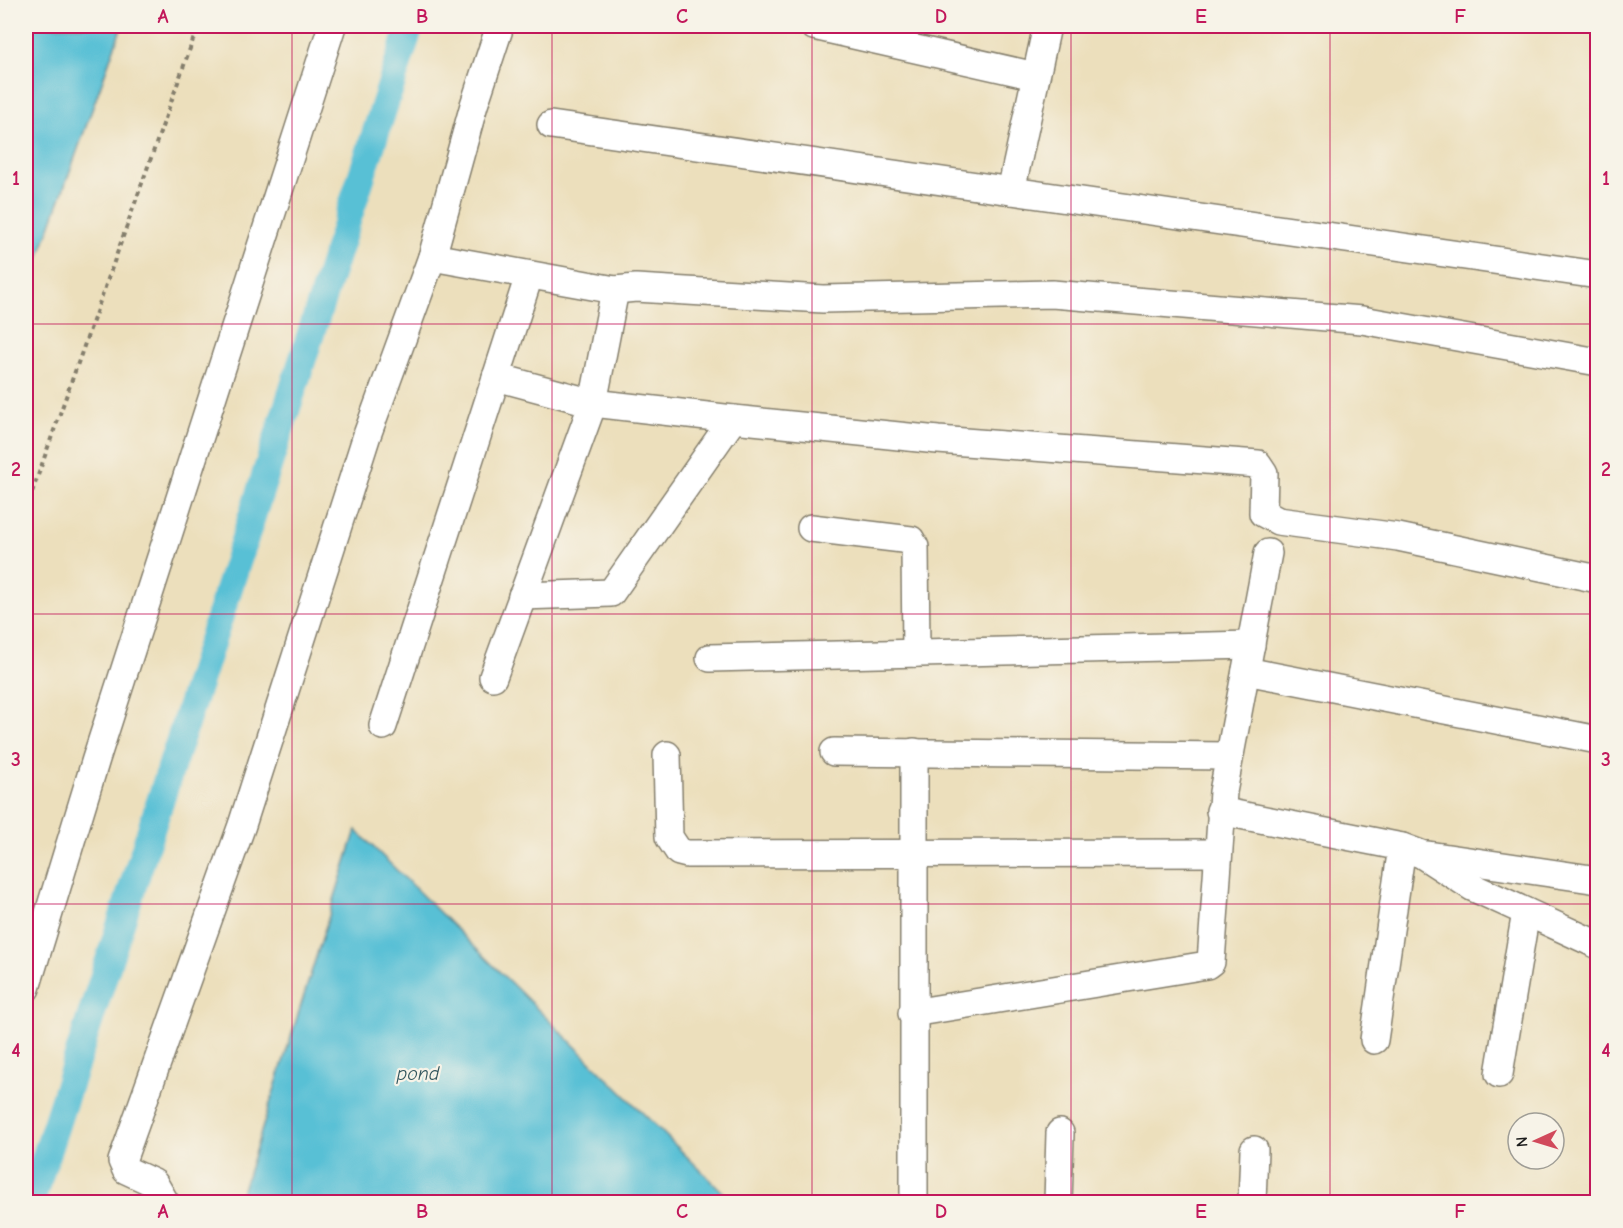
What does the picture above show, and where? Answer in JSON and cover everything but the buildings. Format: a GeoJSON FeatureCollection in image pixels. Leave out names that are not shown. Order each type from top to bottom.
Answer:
{"type":"FeatureCollection","features":[{"type":"Feature","properties":{"kind":"street"},"geometry":{"type":"LineString","coordinates":[[26,988],[100,747],[332,26]]}},
{"type":"Feature","properties":{"kind":"street"},"geometry":{"type":"LineString","coordinates":[[165,1203],[154,1183],[126,1170],[122,1161],[242,825],[367,435],[432,257],[474,105],[500,26]]}},
{"type":"Feature","properties":{"kind":"street"},"geometry":{"type":"LineString","coordinates":[[814,26],[1035,76]]}},
{"type":"Feature","properties":{"kind":"street"},"geometry":{"type":"LineString","coordinates":[[1011,191],[1047,26]]}},
{"type":"Feature","properties":{"kind":"street"},"geometry":{"type":"LineString","coordinates":[[552,125],[1598,275]]}},
{"type":"Feature","properties":{"kind":"street"},"geometry":{"type":"LineString","coordinates":[[432,257],[615,290],[636,288],[823,299],[1052,294],[1362,320],[1598,362]]}},
{"type":"Feature","properties":{"kind":"street"},"geometry":{"type":"LineString","coordinates":[[383,726],[529,276]]}},
{"type":"Feature","properties":{"kind":"street"},"geometry":{"type":"LineString","coordinates":[[493,677],[593,403],[615,290]]}},
{"type":"Feature","properties":{"kind":"street"},"geometry":{"type":"LineString","coordinates":[[496,377],[593,403],[938,440],[1258,464],[1264,472],[1263,513],[1278,521],[1398,537],[1598,579]]}},
{"type":"Feature","properties":{"kind":"street"},"geometry":{"type":"LineString","coordinates":[[522,596],[611,593],[734,419]]}},
{"type":"Feature","properties":{"kind":"street"},"geometry":{"type":"LineString","coordinates":[[811,528],[911,540],[915,547],[916,653]]}},
{"type":"Feature","properties":{"kind":"street"},"geometry":{"type":"LineString","coordinates":[[912,1013],[1207,965],[1212,956],[1220,811],[1268,553]]}},
{"type":"Feature","properties":{"kind":"street"},"geometry":{"type":"LineString","coordinates":[[710,658],[916,653],[1248,658],[1598,740]]}},
{"type":"Feature","properties":{"kind":"street"},"geometry":{"type":"LineString","coordinates":[[834,752],[1229,756]]}},
{"type":"Feature","properties":{"kind":"street"},"geometry":{"type":"LineString","coordinates":[[914,752],[912,1013],[914,1203]]}},
{"type":"Feature","properties":{"kind":"street"},"geometry":{"type":"LineString","coordinates":[[667,755],[669,837],[679,852],[1218,853]]}},
{"type":"Feature","properties":{"kind":"street"},"geometry":{"type":"LineString","coordinates":[[1220,811],[1412,850],[1598,880]]}},
{"type":"Feature","properties":{"kind":"street"},"geometry":{"type":"LineString","coordinates":[[1412,850],[1472,887],[1598,945]]}},
{"type":"Feature","properties":{"kind":"street"},"geometry":{"type":"LineString","coordinates":[[1374,1040],[1412,850]]}},
{"type":"Feature","properties":{"kind":"street"},"geometry":{"type":"LineString","coordinates":[[1499,1074],[1526,912]]}},
{"type":"Feature","properties":{"kind":"street"},"geometry":{"type":"LineString","coordinates":[[1058,1203],[1060,1134]]}},
{"type":"Feature","properties":{"kind":"street"},"geometry":{"type":"LineString","coordinates":[[1252,1203],[1254,1150]]}},
{"type":"Feature","properties":{"kind":"path"},"geometry":{"type":"LineString","coordinates":[[26,509],[198,26]]}},
{"type":"Feature","properties":{"kind":"water"},"geometry":{"type":"Polygon","coordinates":[[[26,26],[122,26],[26,294],[26,26]]]}},
{"type":"Feature","properties":{"kind":"water","name":"pond"},"geometry":{"type":"Polygon","coordinates":[[[356,830],[733,1202],[239,1202],[356,830]]]}},
{"type":"Feature","properties":{"kind":"waterway"},"geometry":{"type":"LineString","coordinates":[[31,1202],[410,26]]}}]}
